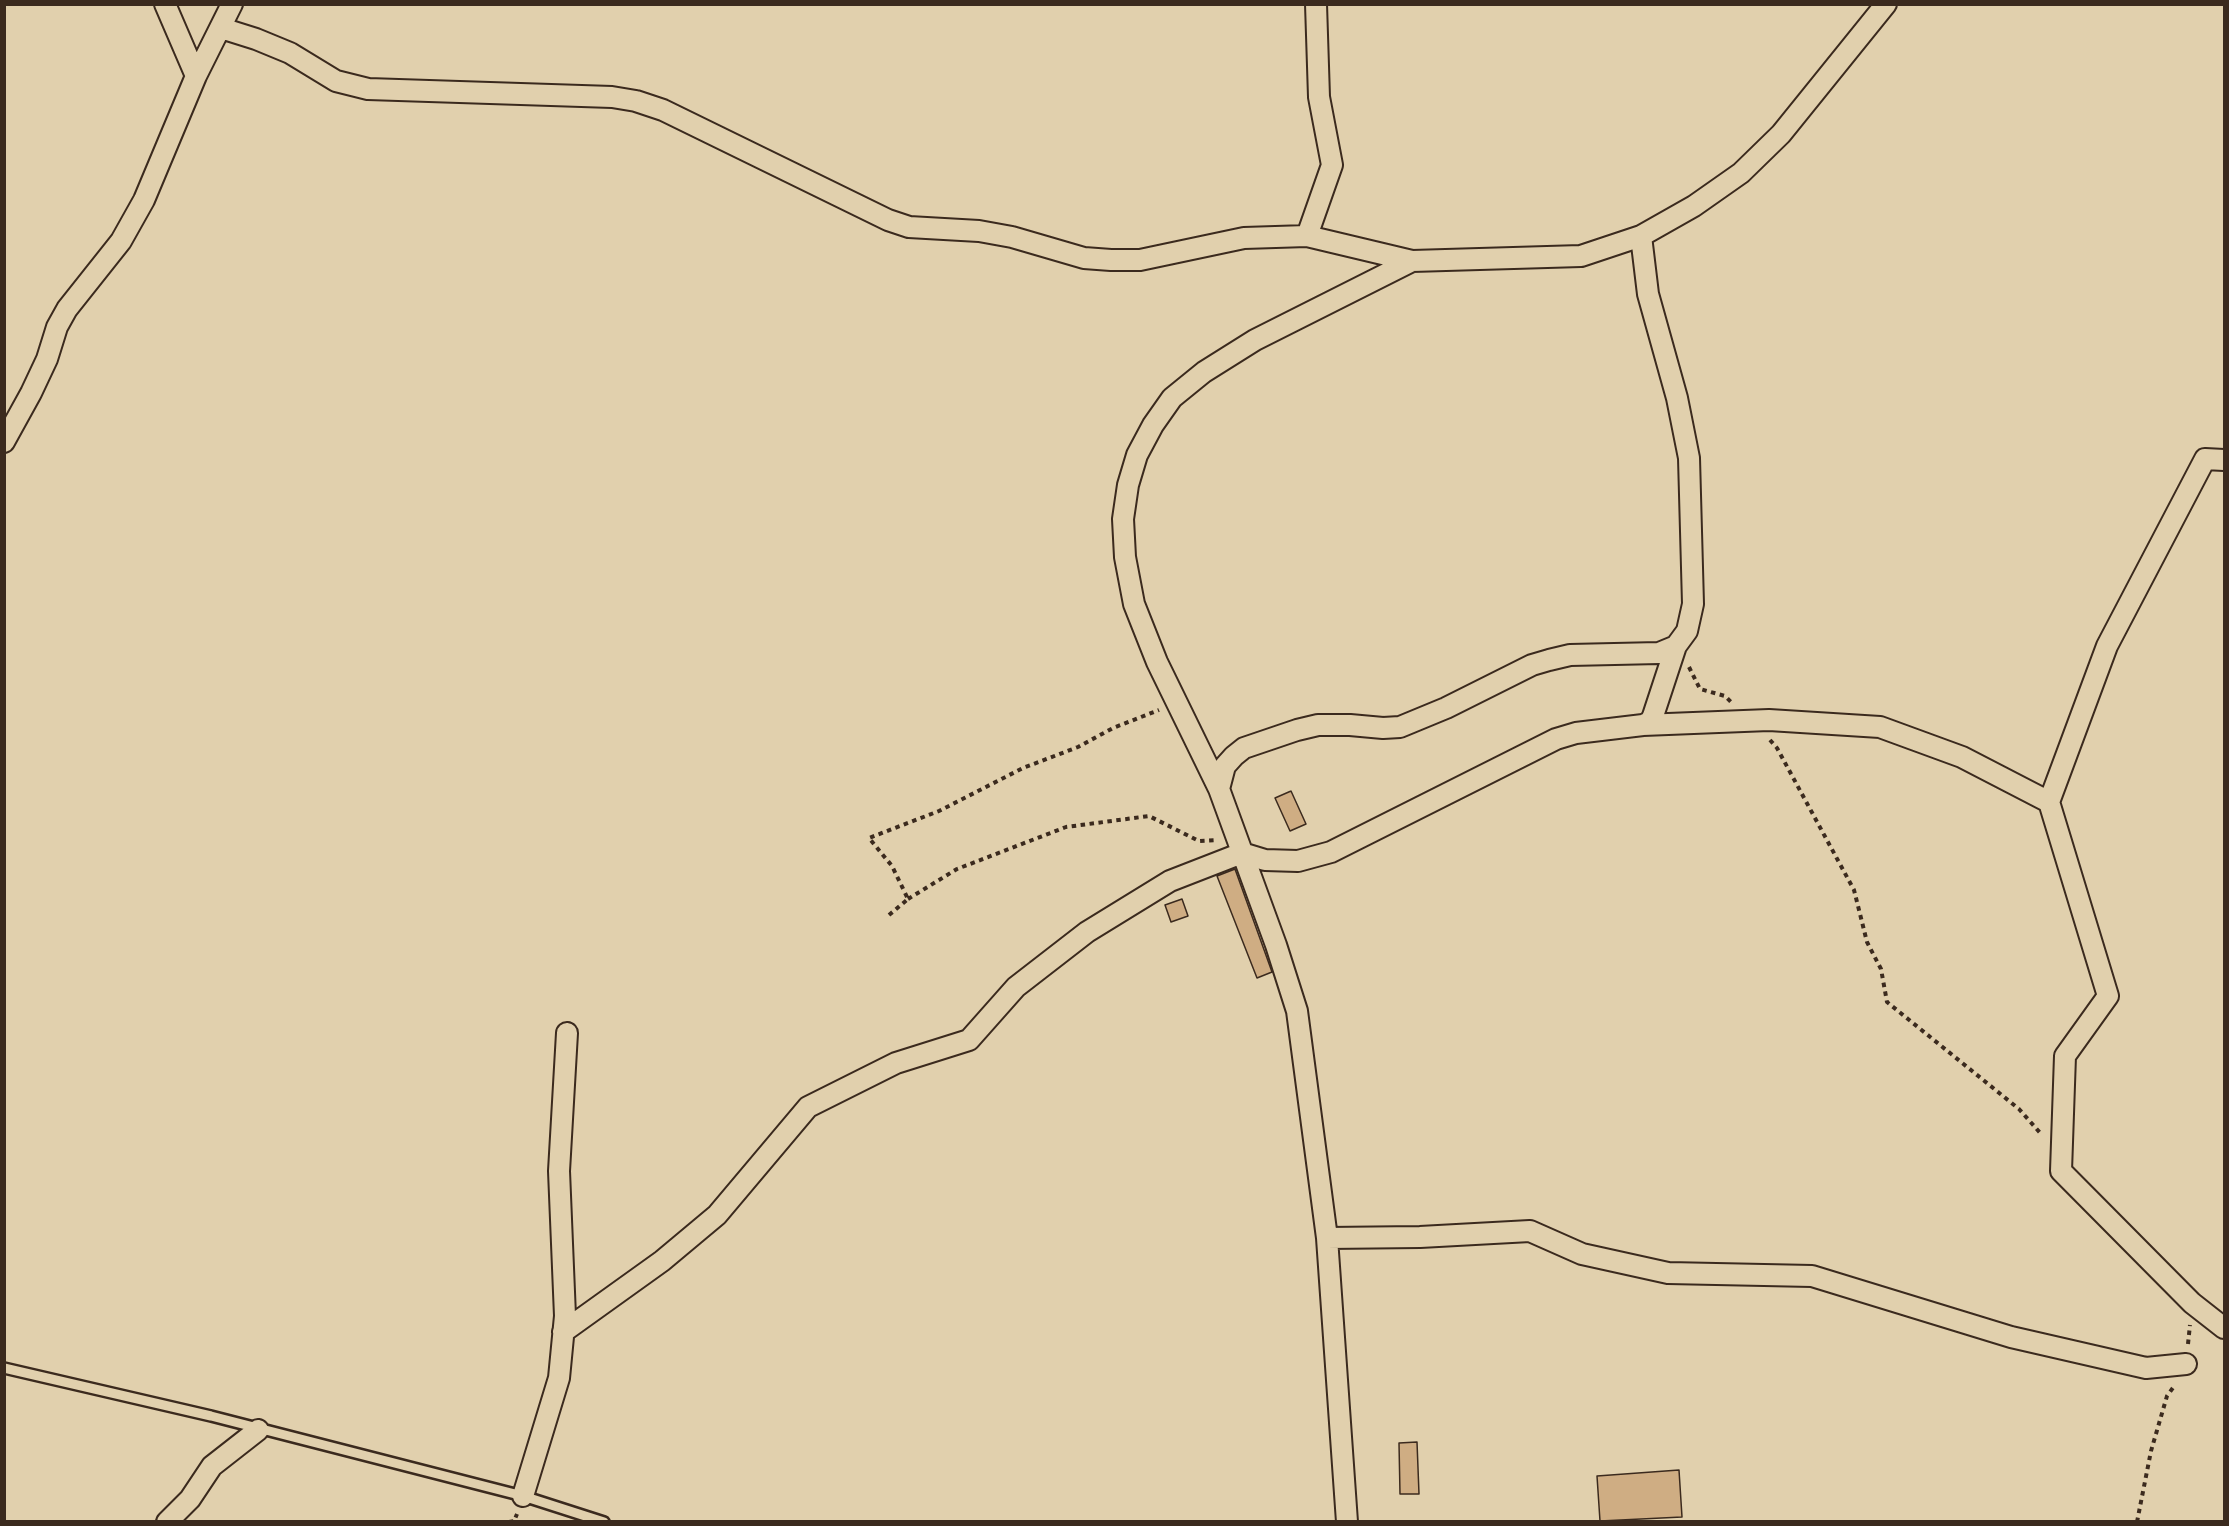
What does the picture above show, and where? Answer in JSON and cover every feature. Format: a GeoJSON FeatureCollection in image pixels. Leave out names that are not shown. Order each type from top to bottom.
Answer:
{"type":"FeatureCollection","features":[{"type":"Feature","properties":{"kind":"street"},"geometry":{"type":"LineString","coordinates":[[165,4],[196,76]]}},
{"type":"Feature","properties":{"kind":"street"},"geometry":{"type":"LineString","coordinates":[[4,442],[31,393],[57,327],[67,309],[121,241],[144,200],[196,76],[232,4]]}},
{"type":"Feature","properties":{"kind":"street"},"geometry":{"type":"LineString","coordinates":[[1307,236],[1332,165],[1319,97],[1316,4]]}},
{"type":"Feature","properties":{"kind":"street"},"geometry":{"type":"LineString","coordinates":[[221,28],[290,53],[336,81],[368,89],[612,97],[636,101],[663,110],[888,220],[909,227],[979,231],[1012,237],[1084,258],[1111,260],[1140,260],[1244,238],[1307,236],[1412,261],[1581,256],[1641,236],[1694,206],[1741,173],[1780,134],[1886,4]]}},
{"type":"Feature","properties":{"kind":"street"},"geometry":{"type":"LineString","coordinates":[[1641,236],[1648,294],[1677,398],[1689,459],[1693,604],[1687,631],[1676,646],[1653,716],[1650,722],[1643,725]]}},
{"type":"Feature","properties":{"kind":"street"},"geometry":{"type":"LineString","coordinates":[[1347,1521],[1327,1238],[1297,1011],[1276,945],[1219,789],[1157,662],[1134,604],[1125,557],[1123,519],[1128,485],[1137,455],[1153,425],[1172,398],[1204,372],[1256,340],[1412,261]]}},
{"type":"Feature","properties":{"kind":"street"},"geometry":{"type":"LineString","coordinates":[[2224,460],[2205,459],[2107,646],[2049,802],[2108,996],[2065,1056],[2061,1171],[2192,1303],[2224,1328]]}},
{"type":"Feature","properties":{"kind":"street"},"geometry":{"type":"LineString","coordinates":[[1219,789],[1224,766],[1244,748],[1297,730],[1318,725],[1400,727],[1446,708],[1532,665],[1549,660],[1570,656],[1659,653],[1676,646]]}},
{"type":"Feature","properties":{"kind":"street"},"geometry":{"type":"LineString","coordinates":[[1239,846],[1265,860],[1298,861],[1331,852],[1556,739],[1576,733],[1643,725],[1754,720],[1880,727],[1962,757],[2049,802]]}},
{"type":"Feature","properties":{"kind":"street"},"geometry":{"type":"LineString","coordinates":[[563,1332],[662,1261],[717,1215],[808,1107],[896,1063],[969,1040],[1016,987],[1088,932],[1170,881],[1239,846]]}},
{"type":"Feature","properties":{"kind":"street"},"geometry":{"type":"LineString","coordinates":[[522,1496],[559,1378],[564,1305],[559,1171],[567,1033]]}},
{"type":"Feature","properties":{"kind":"street"},"geometry":{"type":"LineString","coordinates":[[1327,1238],[1530,1232],[1582,1254],[1668,1273],[1812,1276],[2011,1337],[2146,1368],[2186,1364]]}},
{"type":"Feature","properties":{"kind":"street"},"geometry":{"type":"LineString","coordinates":[[167,1521],[190,1499],[212,1466],[258,1430]]}},
{"type":"Feature","properties":{"kind":"lane"},"geometry":{"type":"LineString","coordinates":[[4,1368],[211,1416],[258,1430],[522,1496],[604,1521]]}},
{"type":"Feature","properties":{"kind":"path"},"geometry":{"type":"LineString","coordinates":[[1676,646],[1700,689],[1725,696],[1754,720],[1777,748],[1854,890],[1867,942],[1881,969],[1887,1002],[2019,1110],[2062,1158]]}},
{"type":"Feature","properties":{"kind":"path"},"geometry":{"type":"LineString","coordinates":[[908,899],[892,866],[869,838],[939,811],[1023,768],[1078,747],[1113,728],[1177,703]]}},
{"type":"Feature","properties":{"kind":"path"},"geometry":{"type":"LineString","coordinates":[[889,915],[908,899],[957,869],[1066,827],[1149,816],[1199,842],[1239,846]]}},
{"type":"Feature","properties":{"kind":"path"},"geometry":{"type":"LineString","coordinates":[[2137,1521],[2151,1451],[2167,1396],[2186,1364],[2192,1303]]}},
{"type":"Feature","properties":{"kind":"building"},"geometry":{"type":"Polygon","coordinates":[[[1291,791],[1306,824],[1290,831],[1275,798],[1291,791]]]}},
{"type":"Feature","properties":{"kind":"building"},"geometry":{"type":"Polygon","coordinates":[[[1235,869],[1272,972],[1257,978],[1217,876],[1235,869]]]}},
{"type":"Feature","properties":{"kind":"building"},"geometry":{"type":"Polygon","coordinates":[[[1182,899],[1188,916],[1171,922],[1165,905],[1182,899]]]}},
{"type":"Feature","properties":{"kind":"building"},"geometry":{"type":"Polygon","coordinates":[[[1417,1442],[1419,1494],[1400,1494],[1399,1443],[1417,1442]]]}},
{"type":"Feature","properties":{"kind":"building"},"geometry":{"type":"Polygon","coordinates":[[[1679,1470],[1682,1517],[1600,1521],[1597,1476],[1679,1470]]]}}]}
